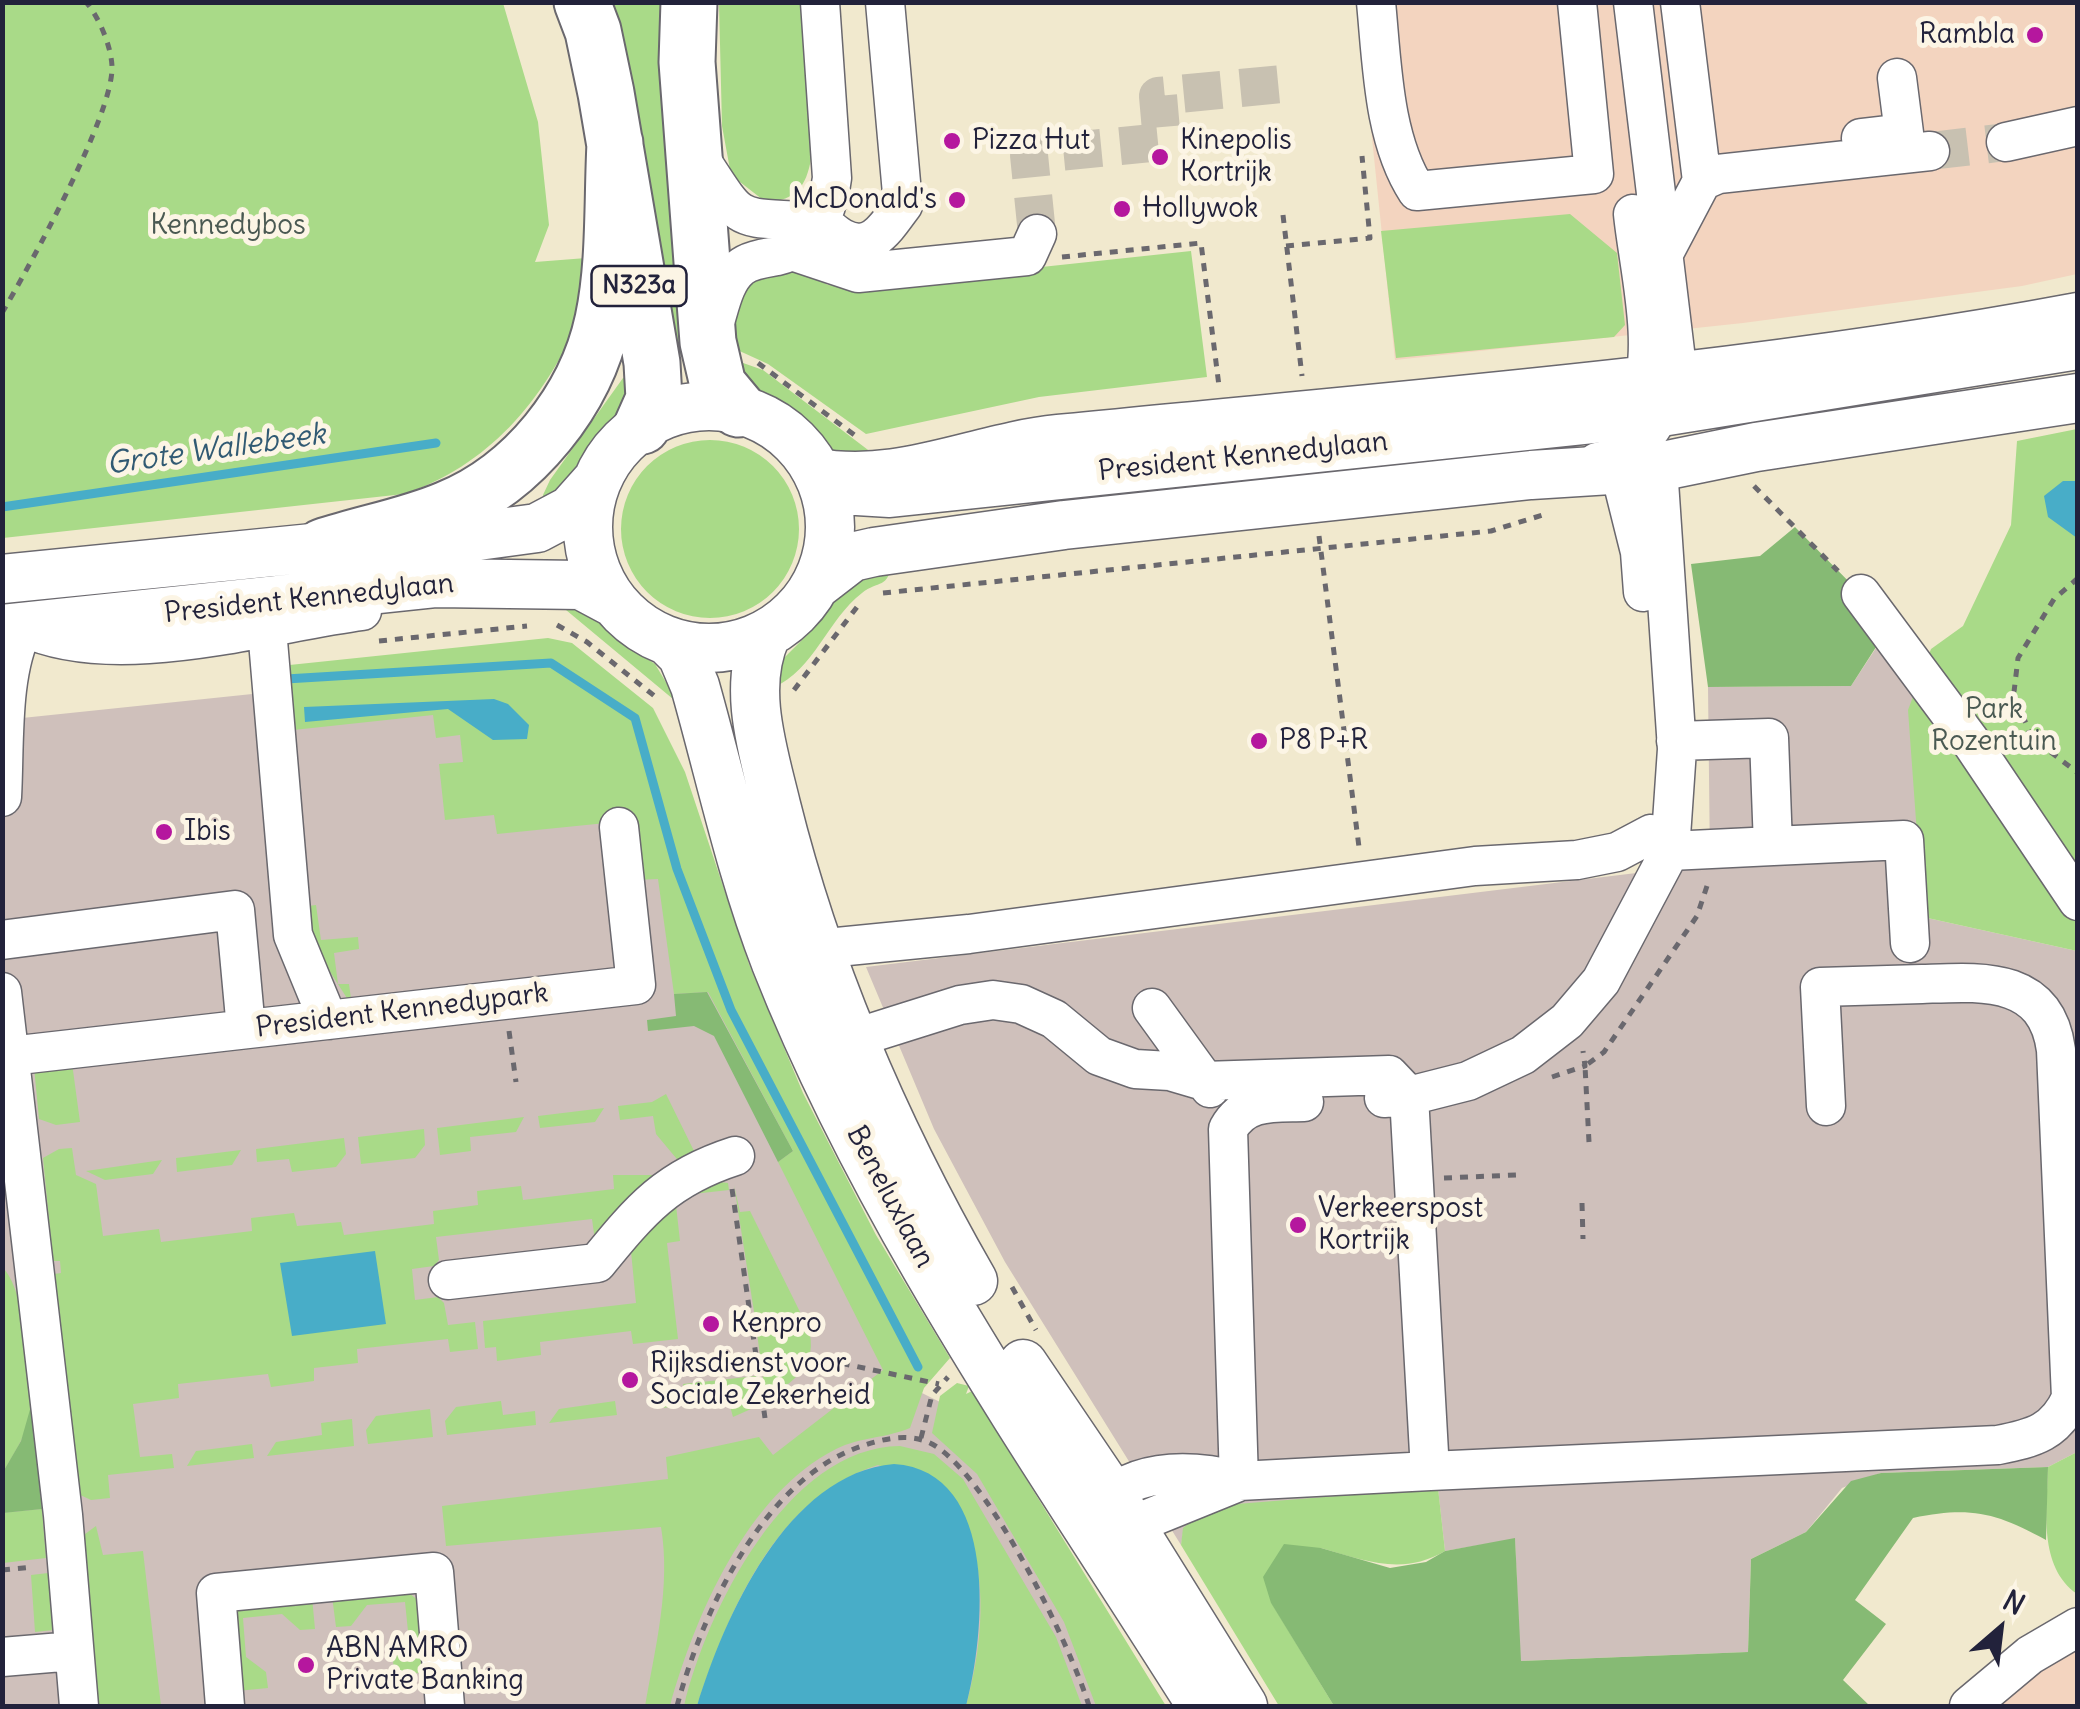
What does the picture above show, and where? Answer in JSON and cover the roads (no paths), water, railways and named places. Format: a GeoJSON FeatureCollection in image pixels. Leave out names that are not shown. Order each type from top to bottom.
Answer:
{"type":"FeatureCollection","features":[{"type":"Feature","properties":{"kind":"highway","name":"N323a"},"geometry":{"type":"LineString","coordinates":[[582,2],[593,31],[615,144],[655,389],[642,426]]}},
{"type":"Feature","properties":{"kind":"highway","name":"N323a"},"geometry":{"type":"LineString","coordinates":[[689,2],[687,62],[708,342],[718,385],[738,409]]}},
{"type":"Feature","properties":{"kind":"highway"},"geometry":{"type":"LineString","coordinates":[[322,547],[449,509],[476,495],[532,449],[567,406],[590,360],[603,320],[615,144]]}},
{"type":"Feature","properties":{"kind":"main road","name":"President Kennedylaan"},"geometry":{"type":"LineString","coordinates":[[819,478],[890,493],[1654,392],[1723,402],[2078,345]]}},
{"type":"Feature","properties":{"kind":"main road","name":"President Kennedylaan"},"geometry":{"type":"LineString","coordinates":[[817,584],[852,556],[874,552],[1064,525],[1531,475],[1639,470],[1756,447],[2078,398]]}},
{"type":"Feature","properties":{"kind":"main road"},"geometry":{"type":"LineString","coordinates":[[688,408],[738,409],[782,430],[819,478],[830,537],[817,584],[795,613],[766,635],[720,649],[672,644],[629,619],[598,580],[588,544],[588,507],[606,460],[642,426],[688,408]]}},
{"type":"Feature","properties":{"kind":"main road","name":"President Kennedylaan"},"geometry":{"type":"LineString","coordinates":[[2,579],[322,547],[404,546],[537,528],[570,510],[595,483]]}},
{"type":"Feature","properties":{"kind":"main road","name":"President Kennedylaan"},"geometry":{"type":"LineString","coordinates":[[13,628],[437,583],[544,610],[582,585],[612,601]]}},
{"type":"Feature","properties":{"kind":"main road","name":"Beneluxlaan"},"geometry":{"type":"LineString","coordinates":[[766,635],[756,665],[754,698],[786,844],[817,949],[852,1039],[945,1232],[1109,1514],[1202,1706]]}},
{"type":"Feature","properties":{"kind":"main road","name":"Beneluxlaan"},"geometry":{"type":"LineString","coordinates":[[672,644],[682,655],[694,686],[761,920],[831,1087],[977,1351],[1109,1514],[1242,1706]]}},
{"type":"Feature","properties":{"kind":"street"},"geometry":{"type":"LineString","coordinates":[[693,148],[743,216],[764,222],[821,222],[859,244],[873,240],[903,205],[885,2]]}},
{"type":"Feature","properties":{"kind":"street"},"geometry":{"type":"LineString","coordinates":[[892,84],[909,63],[902,2]]}},
{"type":"Feature","properties":{"kind":"street"},"geometry":{"type":"LineString","coordinates":[[1376,2],[1386,98],[1407,176],[1416,192],[1594,174],[1577,2]]}},
{"type":"Feature","properties":{"kind":"street"},"geometry":{"type":"LineString","coordinates":[[1609,2],[1654,392]]}},
{"type":"Feature","properties":{"kind":"street"},"geometry":{"type":"LineString","coordinates":[[1633,2],[1660,237],[1654,392]]}},
{"type":"Feature","properties":{"kind":"street"},"geometry":{"type":"LineString","coordinates":[[1660,237],[1701,168],[1680,2]]}},
{"type":"Feature","properties":{"kind":"street"},"geometry":{"type":"LineString","coordinates":[[708,342],[728,282],[741,267],[794,252],[821,222],[832,178],[820,3]]}},
{"type":"Feature","properties":{"kind":"street"},"geometry":{"type":"LineString","coordinates":[[1701,168],[1818,142],[1904,133],[1897,78]]}},
{"type":"Feature","properties":{"kind":"street"},"geometry":{"type":"LineString","coordinates":[[2006,142],[2078,126]]}},
{"type":"Feature","properties":{"kind":"street"},"geometry":{"type":"LineString","coordinates":[[1701,168],[1718,174],[1930,151]]}},
{"type":"Feature","properties":{"kind":"street"},"geometry":{"type":"LineString","coordinates":[[884,229],[889,248],[909,268]]}},
{"type":"Feature","properties":{"kind":"street"},"geometry":{"type":"LineString","coordinates":[[794,252],[858,273],[1027,256],[1036,234]]}},
{"type":"Feature","properties":{"kind":"street"},"geometry":{"type":"LineString","coordinates":[[1654,392],[2078,312]]}},
{"type":"Feature","properties":{"kind":"street","name":"President Kennedylaan"},"geometry":{"type":"LineString","coordinates":[[1531,475],[1624,455],[1642,444],[1654,392]]}},
{"type":"Feature","properties":{"kind":"street"},"geometry":{"type":"LineString","coordinates":[[1239,1481],[1226,1145],[1235,1117],[1255,1104],[1408,1096],[1468,1081],[1523,1055],[1567,1022],[1600,981],[1628,934],[1661,843],[1676,741],[1639,470]]}},
{"type":"Feature","properties":{"kind":"street"},"geometry":{"type":"LineString","coordinates":[[1639,470],[1654,803],[1661,843]]}},
{"type":"Feature","properties":{"kind":"street"},"geometry":{"type":"LineString","coordinates":[[1860,594],[1971,742],[2078,901]]}},
{"type":"Feature","properties":{"kind":"street"},"geometry":{"type":"LineString","coordinates":[[2,797],[13,628],[97,648],[267,629],[544,610]]}},
{"type":"Feature","properties":{"kind":"street"},"geometry":{"type":"LineString","coordinates":[[267,629],[293,936],[328,1020]]}},
{"type":"Feature","properties":{"kind":"street"},"geometry":{"type":"LineString","coordinates":[[1676,741],[1769,738],[1773,846]]}},
{"type":"Feature","properties":{"kind":"street","name":"President Kennedypark"},"geometry":{"type":"LineString","coordinates":[[10,1056],[636,985],[619,827]]}},
{"type":"Feature","properties":{"kind":"street"},"geometry":{"type":"LineString","coordinates":[[817,949],[1028,926],[1476,866],[1552,864],[1661,843],[1773,846],[1904,840],[1910,943]]}},
{"type":"Feature","properties":{"kind":"street"},"geometry":{"type":"LineString","coordinates":[[2,940],[235,910],[246,1029]]}},
{"type":"Feature","properties":{"kind":"street"},"geometry":{"type":"LineString","coordinates":[[1109,1514],[1158,1512],[1219,1493],[1239,1481],[1998,1445],[2047,1432],[2063,1415],[2071,1398],[2056,1050],[2044,1010],[2022,993],[1988,981],[1820,987],[1826,1106]]}},
{"type":"Feature","properties":{"kind":"street"},"geometry":{"type":"LineString","coordinates":[[2,992],[10,1056],[18,1248],[79,1706]]}},
{"type":"Feature","properties":{"kind":"street"},"geometry":{"type":"LineString","coordinates":[[852,1039],[960,1004],[993,1000],[1021,1004],[1054,1019],[1099,1056],[1136,1069],[1170,1071],[1204,1081],[1389,1075],[1408,1096],[1430,1471]]}},
{"type":"Feature","properties":{"kind":"street"},"geometry":{"type":"LineString","coordinates":[[1152,1008],[1235,1117]]}},
{"type":"Feature","properties":{"kind":"street"},"geometry":{"type":"LineString","coordinates":[[448,1280],[597,1263],[654,1196],[692,1172],[735,1156]]}},
{"type":"Feature","properties":{"kind":"street"},"geometry":{"type":"LineString","coordinates":[[225,1706],[216,1593],[434,1572],[445,1706]]}},
{"type":"Feature","properties":{"kind":"street"},"geometry":{"type":"LineString","coordinates":[[1969,1706],[2030,1655],[2078,1628]]}},
{"type":"Feature","properties":{"kind":"street"},"geometry":{"type":"LineString","coordinates":[[2,1657],[74,1651]]}},
{"type":"Feature","properties":{"kind":"water"},"geometry":{"type":"Polygon","coordinates":[[[2063,481],[2077,481],[2077,538],[2048,517],[2044,496],[2063,481]]]}},
{"type":"Feature","properties":{"kind":"water"},"geometry":{"type":"Polygon","coordinates":[[[494,699],[508,704],[529,725],[527,739],[493,740],[448,709],[305,722],[304,707],[494,699]]]}},
{"type":"Feature","properties":{"kind":"water"},"geometry":{"type":"Polygon","coordinates":[[[375,1251],[386,1324],[292,1336],[280,1263],[375,1251]]]}},
{"type":"Feature","properties":{"kind":"water"},"geometry":{"type":"Polygon","coordinates":[[[894,1464],[929,1474],[953,1495],[969,1525],[980,1601],[978,1640],[966,1706],[697,1706],[743,1593],[792,1521],[822,1493],[856,1473],[894,1464]]]}},
{"type":"Feature","properties":{"kind":"waterway","name":"Grote Wallebeek"},"geometry":{"type":"LineString","coordinates":[[2,507],[436,443]]}},
{"type":"Feature","properties":{"kind":"waterway"},"geometry":{"type":"LineString","coordinates":[[286,679],[551,663],[635,718],[677,869],[731,1010],[918,1367]]}},
{"type":"Feature","properties":{"kind":"tunnel"},"geometry":{"type":"LineString","coordinates":[[1037,234],[1029,155],[1162,142],[1158,96],[1292,83]]}},
{"type":"Feature","properties":{"kind":"tunnel"},"geometry":{"type":"LineString","coordinates":[[1930,151],[2006,142]]}},
{"type":"Feature","properties":{"kind":"place","name":"Rambla"},"geometry":{"type":"Point","coordinates":[2035,35]}},
{"type":"Feature","properties":{"kind":"place","name":"Pizza Hut"},"geometry":{"type":"Point","coordinates":[952,141]}},
{"type":"Feature","properties":{"kind":"place","name":"Kinepolis Kortrijk"},"geometry":{"type":"Point","coordinates":[1160,157]}},
{"type":"Feature","properties":{"kind":"place","name":"McDonald's"},"geometry":{"type":"Point","coordinates":[957,200]}},
{"type":"Feature","properties":{"kind":"place","name":"Hollywok"},"geometry":{"type":"Point","coordinates":[1122,209]}},
{"type":"Feature","properties":{"kind":"place","name":"P8 P+R"},"geometry":{"type":"Point","coordinates":[1259,741]}},
{"type":"Feature","properties":{"kind":"place","name":"Ibis"},"geometry":{"type":"Point","coordinates":[164,832]}},
{"type":"Feature","properties":{"kind":"place","name":"Verkeerspost Kortrijk"},"geometry":{"type":"Point","coordinates":[1298,1225]}},
{"type":"Feature","properties":{"kind":"place","name":"Kenpro"},"geometry":{"type":"Point","coordinates":[711,1324]}},
{"type":"Feature","properties":{"kind":"place","name":"Rijksdienst voor Sociale Zekerheid"},"geometry":{"type":"Point","coordinates":[630,1380]}},
{"type":"Feature","properties":{"kind":"place","name":"ABN AMRO Private Banking"},"geometry":{"type":"Point","coordinates":[306,1665]}},
{"type":"Feature","properties":{"kind":"park label","name":"Kennedybos"},"geometry":{"type":"Point","coordinates":[228,226]}},
{"type":"Feature","properties":{"kind":"park label","name":"Park Rozentuin"},"geometry":{"type":"Point","coordinates":[1994,726]}}]}
